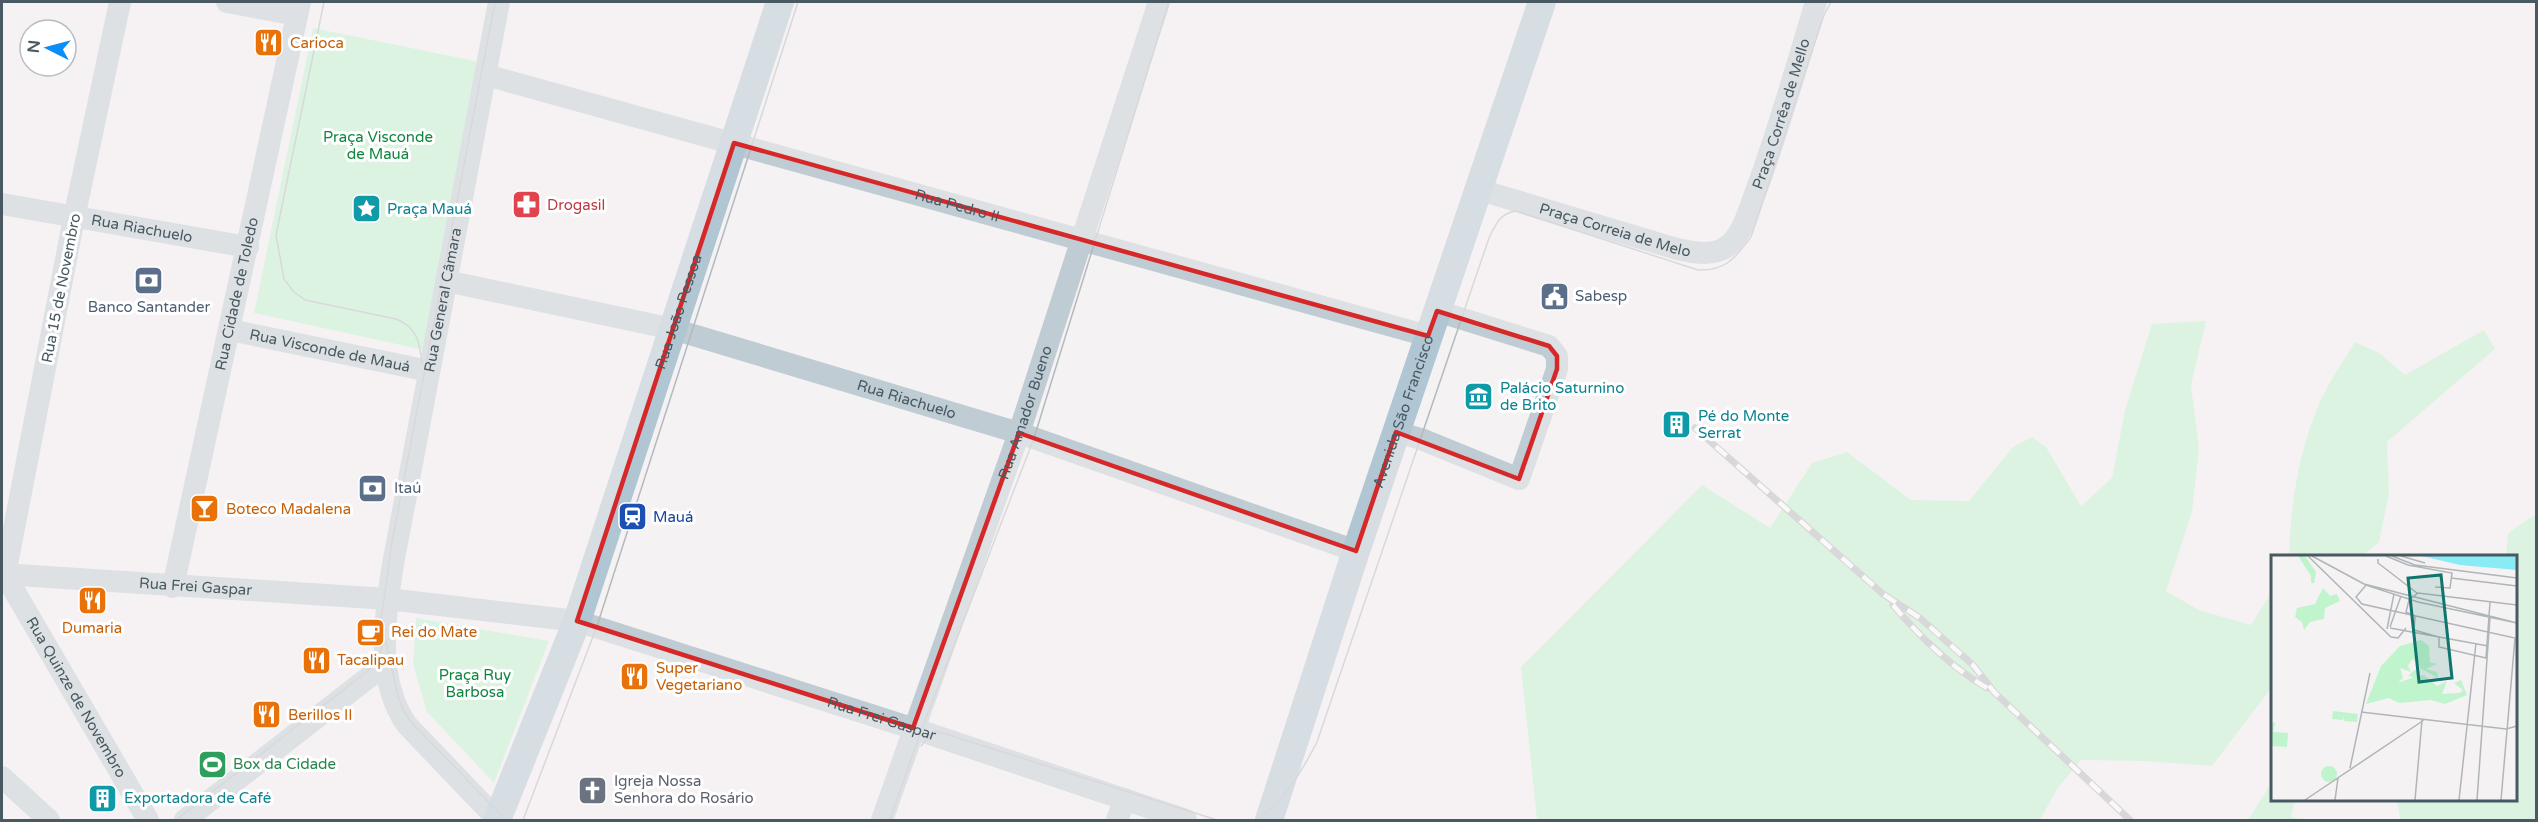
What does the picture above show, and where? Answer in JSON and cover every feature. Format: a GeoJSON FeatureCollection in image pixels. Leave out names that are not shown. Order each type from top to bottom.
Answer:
{"type":"FeatureCollection","features":[{"type":"Feature","properties":{"kind":"main road","name":"Rua João Pessoa"},"geometry":{"type":"LineString","coordinates":[[577,621],[780,2]]}},
{"type":"Feature","properties":{"kind":"main road","name":"Avenida São Francisco"},"geometry":{"type":"LineString","coordinates":[[1269,820],[1356,551],[1542,2]]}},
{"type":"Feature","properties":{"kind":"main road"},"geometry":{"type":"LineString","coordinates":[[498,820],[577,621]]}},
{"type":"Feature","properties":{"kind":"street","name":"Rua 15 de Novembro"},"geometry":{"type":"LineString","coordinates":[[3,575],[74,218],[120,2]]}},
{"type":"Feature","properties":{"kind":"street"},"geometry":{"type":"LineString","coordinates":[[227,2],[298,8]]}},
{"type":"Feature","properties":{"kind":"street","name":"Rua General Câmara"},"geometry":{"type":"LineString","coordinates":[[388,599],[499,2]]}},
{"type":"Feature","properties":{"kind":"street","name":"Rua Amador Bueno"},"geometry":{"type":"LineString","coordinates":[[882,820],[1019,433],[1159,2]]}},
{"type":"Feature","properties":{"kind":"street","name":"Praça Corrêa de Mello"},"geometry":{"type":"LineString","coordinates":[[1742,226],[1768,157],[1816,2]]}},
{"type":"Feature","properties":{"kind":"street","name":"Rua Cidade de Toledo"},"geometry":{"type":"LineString","coordinates":[[173,587],[298,8]]}},
{"type":"Feature","properties":{"kind":"street","name":"Rua Pedro II"},"geometry":{"type":"LineString","coordinates":[[486,75],[1082,239],[1433,323],[1549,346],[1557,356],[1557,369],[1519,479],[1420,439],[1396,432]]}},
{"type":"Feature","properties":{"kind":"street","name":"Praça Correia de Melo"},"geometry":{"type":"LineString","coordinates":[[1480,190],[1692,252],[1709,253],[1725,247],[1733,242],[1742,226]]}},
{"type":"Feature","properties":{"kind":"street","name":"Rua Riachuelo"},"geometry":{"type":"LineString","coordinates":[[2,204],[248,247]]}},
{"type":"Feature","properties":{"kind":"street","name":"Rua Riachuelo"},"geometry":{"type":"LineString","coordinates":[[446,281],[673,329],[1019,433],[1356,551]]}},
{"type":"Feature","properties":{"kind":"street","name":"Rua Visconde de Mauá"},"geometry":{"type":"LineString","coordinates":[[230,330],[429,371]]}},
{"type":"Feature","properties":{"kind":"street","name":"Rua Frei Gaspar"},"geometry":{"type":"LineString","coordinates":[[3,575],[388,599]]}},
{"type":"Feature","properties":{"kind":"street","name":"Rua Quinze de Novembro"},"geometry":{"type":"LineString","coordinates":[[3,575],[148,820]]}},
{"type":"Feature","properties":{"kind":"street"},"geometry":{"type":"LineString","coordinates":[[498,820],[407,725],[398,712],[393,699],[384,638],[388,599],[577,621]]}},
{"type":"Feature","properties":{"kind":"street","name":"Rua Frei Gaspar"},"geometry":{"type":"LineString","coordinates":[[577,621],[913,728],[1186,820]]}},
{"type":"Feature","properties":{"kind":"street"},"geometry":{"type":"LineString","coordinates":[[185,820],[387,663]]}},
{"type":"Feature","properties":{"kind":"street"},"geometry":{"type":"LineString","coordinates":[[2,777],[49,820]]}},
{"type":"Feature","properties":{"kind":"street"},"geometry":{"type":"LineString","coordinates":[[1117,820],[1125,799]]}},
{"type":"Feature","properties":{"kind":"highlighted area"},"geometry":{"type":"Polygon","coordinates":[[[734,143],[1428,336],[1437,311],[1549,346],[1557,356],[1557,369],[1519,479],[1396,432],[1356,551],[1019,433],[913,728],[577,621],[734,143]]]}},
{"type":"Feature","properties":{"kind":"green space","name":"Praça Visconde de Mauá"},"geometry":{"type":"Polygon","coordinates":[[[313,28],[485,63],[424,350],[254,313],[313,28]]]}},
{"type":"Feature","properties":{"kind":"green space"},"geometry":{"type":"Polygon","coordinates":[[[2206,321],[2191,385],[2199,449],[2192,512],[2166,591],[2199,610],[2251,625],[2271,593],[2271,688],[2212,766],[2143,761],[2081,760],[2057,789],[2040,820],[1537,820],[1521,667],[1702,485],[1770,528],[1812,463],[1847,452],[1911,500],[1969,501],[2013,447],[2032,437],[2046,447],[2081,506],[2112,478],[2125,410],[2152,324],[2206,321]]]}},
{"type":"Feature","properties":{"kind":"green space"},"geometry":{"type":"Polygon","coordinates":[[[2484,330],[2495,349],[2387,442],[2389,494],[2379,542],[2363,555],[2289,555],[2295,490],[2310,426],[2328,386],[2355,342],[2379,353],[2405,375],[2484,330]]]}},
{"type":"Feature","properties":{"kind":"green space"},"geometry":{"type":"Polygon","coordinates":[[[2536,514],[2536,820],[2400,820],[2397,801],[2517,801],[2517,555],[2506,555],[2508,533],[2536,514]]]}},
{"type":"Feature","properties":{"kind":"green space","name":"Praça Ruy Barbosa"},"geometry":{"type":"Polygon","coordinates":[[[416,618],[549,641],[494,783],[427,712],[413,664],[416,618]]]}},
{"type":"Feature","properties":{"kind":"green space"},"geometry":{"type":"Polygon","coordinates":[[[2271,784],[2271,801],[2295,801],[2291,817],[2305,820],[2248,820],[2271,784]]]}},
{"type":"Feature","properties":{"kind":"tram line"},"geometry":{"type":"LineString","coordinates":[[324,2],[276,235],[284,279],[294,292],[305,300],[403,322],[416,336],[422,363]]}},
{"type":"Feature","properties":{"kind":"tram line"},"geometry":{"type":"LineString","coordinates":[[495,2],[392,542],[381,620],[403,710],[412,723],[506,820]]}},
{"type":"Feature","properties":{"kind":"tram line"},"geometry":{"type":"LineString","coordinates":[[523,820],[597,626],[798,2]]}},
{"type":"Feature","properties":{"kind":"tram line"},"geometry":{"type":"LineString","coordinates":[[890,820],[921,731],[1034,438],[1169,2]]}},
{"type":"Feature","properties":{"kind":"tram line"},"geometry":{"type":"LineString","coordinates":[[1257,820],[1292,785],[1317,742],[1489,238],[1496,224],[1506,214],[1516,211],[1698,270],[1723,266],[1740,251],[1751,237],[1824,15],[1831,2]]}},
{"type":"Feature","properties":{"kind":"tram line"},"geometry":{"type":"LineString","coordinates":[[176,820],[369,670],[380,653],[384,638]]}},
{"type":"Feature","properties":{"kind":"tram line"},"geometry":{"type":"LineString","coordinates":[[921,746],[934,731],[1217,820]]}},
{"type":"Feature","properties":{"kind":"railway"},"geometry":{"type":"LineString","coordinates":[[1695,428],[1883,594],[1920,618],[1973,665],[1994,692],[2130,820]]}},
{"type":"Feature","properties":{"kind":"railway"},"geometry":{"type":"LineString","coordinates":[[1893,605],[1937,651],[1961,671],[1987,688]]}},
{"type":"Feature","properties":{"kind":"place","name":"Carioca"},"geometry":{"type":"Point","coordinates":[269,43]}},
{"type":"Feature","properties":{"kind":"place","name":"Drogasil"},"geometry":{"type":"Point","coordinates":[526,205]}},
{"type":"Feature","properties":{"kind":"place","name":"Praça Mauá"},"geometry":{"type":"Point","coordinates":[366,209]}},
{"type":"Feature","properties":{"kind":"place","name":"Banco Santander"},"geometry":{"type":"Point","coordinates":[149,280]}},
{"type":"Feature","properties":{"kind":"place","name":"Sabesp"},"geometry":{"type":"Point","coordinates":[1554,296]}},
{"type":"Feature","properties":{"kind":"place","name":"Palácio Saturnino de Brito"},"geometry":{"type":"Point","coordinates":[1479,397]}},
{"type":"Feature","properties":{"kind":"place","name":"Pé do Monte Serrat"},"geometry":{"type":"Point","coordinates":[1677,425]}},
{"type":"Feature","properties":{"kind":"place","name":"Itaú"},"geometry":{"type":"Point","coordinates":[373,488]}},
{"type":"Feature","properties":{"kind":"place","name":"Boteco Madalena"},"geometry":{"type":"Point","coordinates":[205,509]}},
{"type":"Feature","properties":{"kind":"place","name":"Mauá"},"geometry":{"type":"Point","coordinates":[632,517]}},
{"type":"Feature","properties":{"kind":"place","name":"Dumaria"},"geometry":{"type":"Point","coordinates":[92,601]}},
{"type":"Feature","properties":{"kind":"place","name":"Rei do Mate"},"geometry":{"type":"Point","coordinates":[370,632]}},
{"type":"Feature","properties":{"kind":"place","name":"Tacalipau"},"geometry":{"type":"Point","coordinates":[316,660]}},
{"type":"Feature","properties":{"kind":"place","name":"Super Vegetariano"},"geometry":{"type":"Point","coordinates":[635,677]}},
{"type":"Feature","properties":{"kind":"place","name":"Berillos II"},"geometry":{"type":"Point","coordinates":[267,715]}},
{"type":"Feature","properties":{"kind":"place","name":"Box da Cidade"},"geometry":{"type":"Point","coordinates":[212,764]}},
{"type":"Feature","properties":{"kind":"place","name":"Igreja Nossa Senhora do Rosário"},"geometry":{"type":"Point","coordinates":[593,790]}},
{"type":"Feature","properties":{"kind":"place","name":"Exportadora de Café"},"geometry":{"type":"Point","coordinates":[103,798]}}]}
